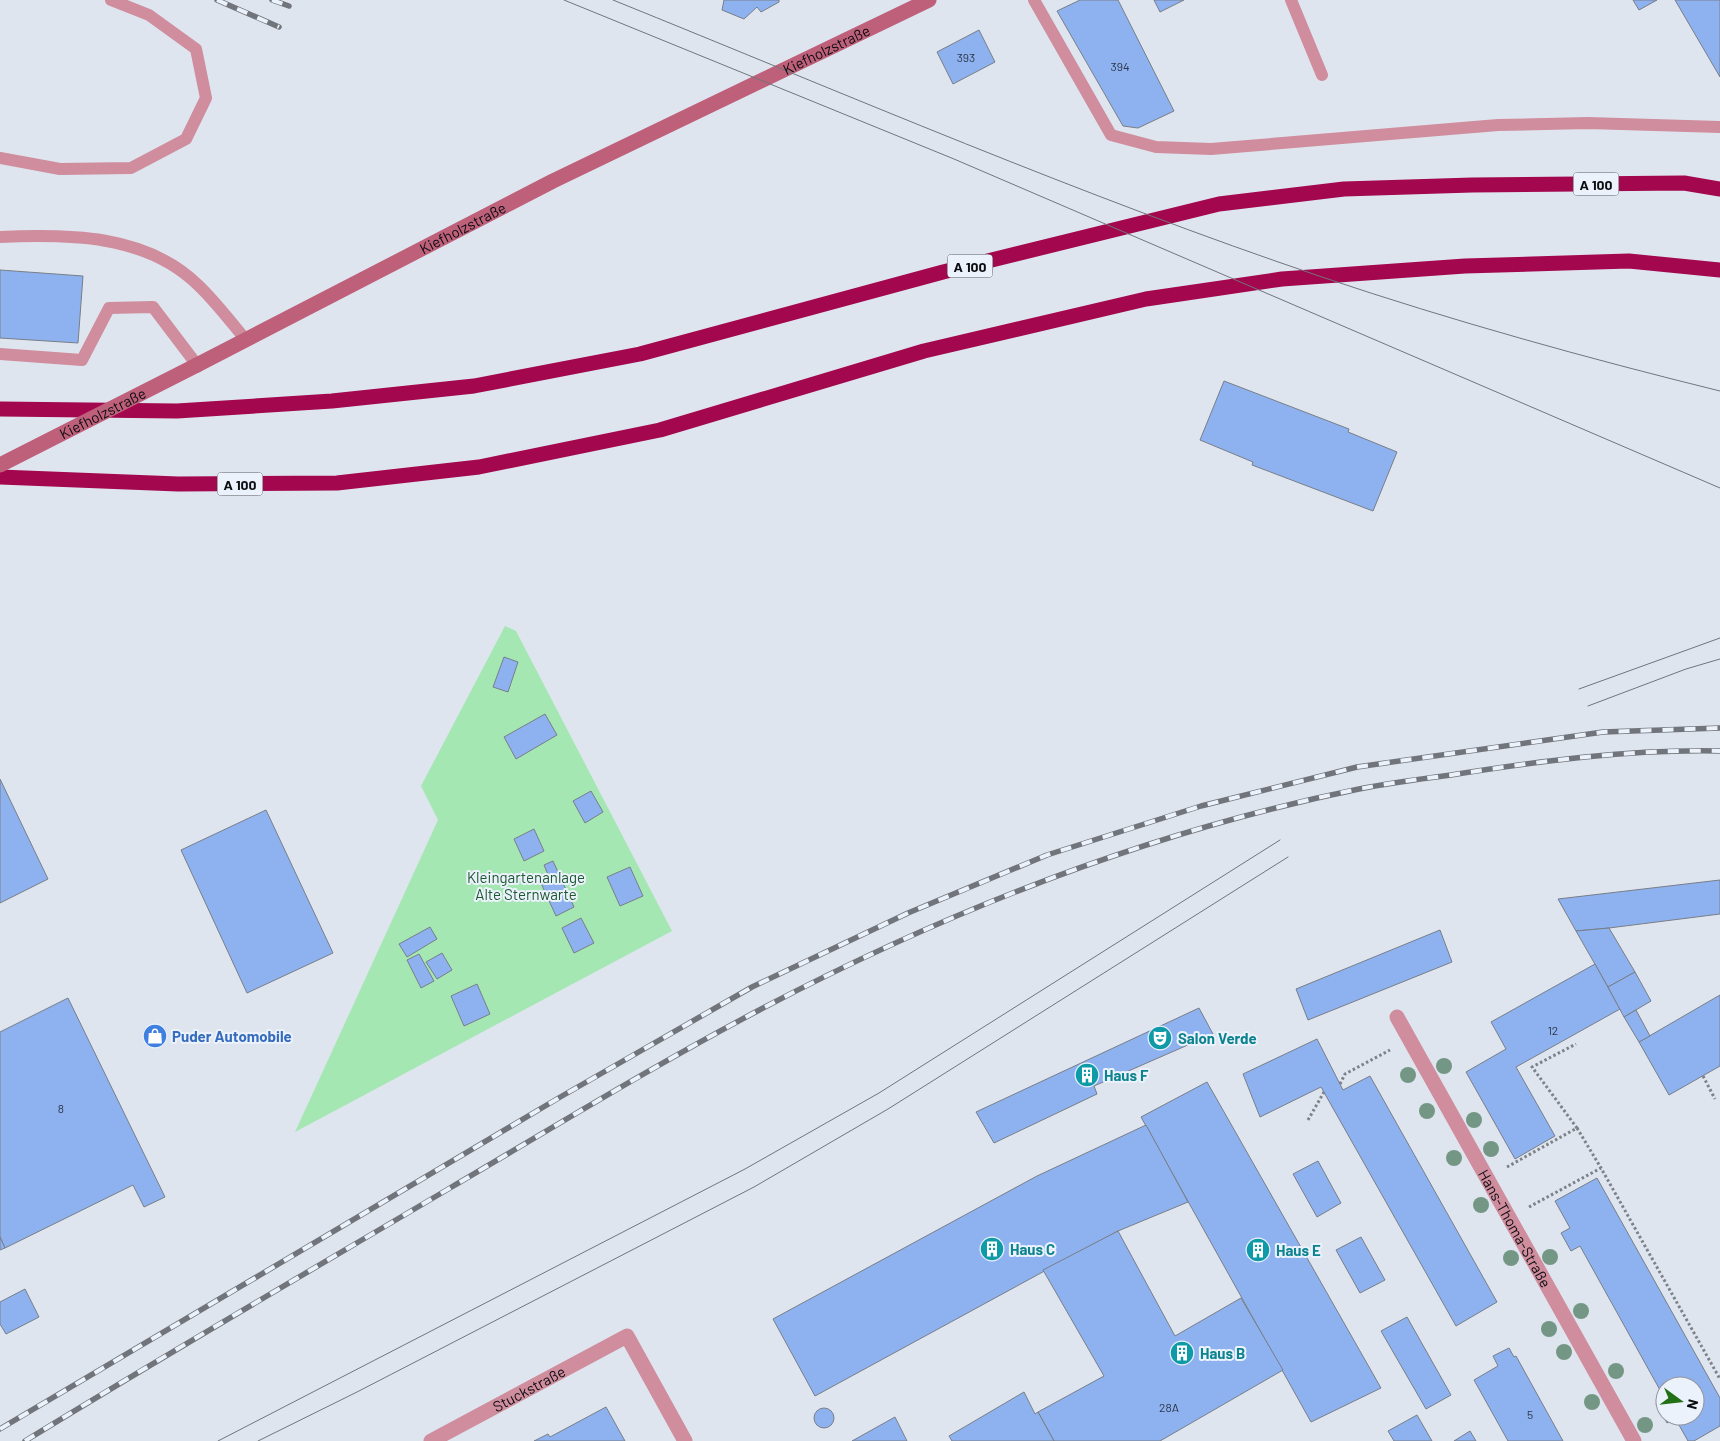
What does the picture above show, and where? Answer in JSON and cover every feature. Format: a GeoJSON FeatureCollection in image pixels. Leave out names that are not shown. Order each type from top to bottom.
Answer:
{"type":"FeatureCollection","features":[{"type":"Feature","properties":{"kind":"highway","name":"A 100"},"geometry":{"type":"LineString","coordinates":[[0,409],[177,411],[332,401],[474,386],[640,354],[943,272],[1219,204],[1344,189],[1472,185],[1684,183],[1720,189]]}},
{"type":"Feature","properties":{"kind":"highway","name":"A 100"},"geometry":{"type":"LineString","coordinates":[[0,478],[178,484],[337,483],[479,467],[660,430],[924,351],[1146,299],[1282,278],[1465,266],[1629,261],[1720,270]]}},
{"type":"Feature","properties":{"kind":"street","name":"Kiefholzstraße"},"geometry":{"type":"LineString","coordinates":[[0,465],[246,340],[553,180],[929,0]]}},
{"type":"Feature","properties":{"kind":"street","name":"Hans-Thoma-Straße"},"geometry":{"type":"LineString","coordinates":[[1397,1017],[1634,1441]]}},
{"type":"Feature","properties":{"kind":"street","name":"Stuckstraße"},"geometry":{"type":"LineString","coordinates":[[431,1441],[627,1336],[685,1441]]}},
{"type":"Feature","properties":{"kind":"lane"},"geometry":{"type":"LineString","coordinates":[[0,158],[60,169],[132,168],[186,139],[206,98],[196,49],[149,15],[111,0]]}},
{"type":"Feature","properties":{"kind":"lane"},"geometry":{"type":"LineString","coordinates":[[1034,0],[1111,135],[1156,147],[1211,149],[1498,125],[1588,123],[1720,127]]}},
{"type":"Feature","properties":{"kind":"lane"},"geometry":{"type":"LineString","coordinates":[[1291,0],[1322,74]]}},
{"type":"Feature","properties":{"kind":"lane"},"geometry":{"type":"LineString","coordinates":[[0,237],[70,237],[123,243],[161,258],[198,284],[246,340]]}},
{"type":"Feature","properties":{"kind":"lane"},"geometry":{"type":"LineString","coordinates":[[0,354],[82,360],[109,308],[154,307],[196,365]]}},
{"type":"Feature","properties":{"kind":"path"},"geometry":{"type":"LineString","coordinates":[[1340,1084],[1345,1074],[1409,1039]]}},
{"type":"Feature","properties":{"kind":"path"},"geometry":{"type":"LineString","coordinates":[[1576,1044],[1532,1067],[1578,1128],[1720,1379]]}},
{"type":"Feature","properties":{"kind":"path"},"geometry":{"type":"LineString","coordinates":[[1703,1076],[1715,1099]]}},
{"type":"Feature","properties":{"kind":"path"},"geometry":{"type":"LineString","coordinates":[[1308,1120],[1324,1092]]}},
{"type":"Feature","properties":{"kind":"path"},"geometry":{"type":"LineString","coordinates":[[1487,1178],[1578,1128]]}},
{"type":"Feature","properties":{"kind":"path"},"geometry":{"type":"LineString","coordinates":[[1509,1218],[1601,1168]]}},
{"type":"Feature","properties":{"kind":"green space","name":"Kleingartenanlage Alte Sternwarte"},"geometry":{"type":"Polygon","coordinates":[[[505,626],[516,631],[672,931],[295,1132],[438,820],[421,786],[505,626]]]}},
{"type":"Feature","properties":{"kind":"building"},"geometry":{"type":"Polygon","coordinates":[[[724,0],[779,0],[779,2],[761,12],[757,7],[744,19],[722,10],[724,0]]]}},
{"type":"Feature","properties":{"kind":"building"},"geometry":{"type":"Polygon","coordinates":[[[1080,0],[1118,0],[1174,111],[1138,128],[1123,126],[1057,11],[1080,0]]]}},
{"type":"Feature","properties":{"kind":"building"},"geometry":{"type":"Polygon","coordinates":[[[1154,0],[1184,0],[1160,12],[1154,0]]]}},
{"type":"Feature","properties":{"kind":"building"},"geometry":{"type":"Polygon","coordinates":[[[1633,0],[1657,0],[1639,10],[1633,0]]]}},
{"type":"Feature","properties":{"kind":"building"},"geometry":{"type":"Polygon","coordinates":[[[1675,0],[1720,0],[1720,77],[1675,0]]]}},
{"type":"Feature","properties":{"kind":"building"},"geometry":{"type":"Polygon","coordinates":[[[979,30],[995,62],[953,84],[937,52],[979,30]]]}},
{"type":"Feature","properties":{"kind":"building"},"geometry":{"type":"Polygon","coordinates":[[[0,270],[83,276],[78,343],[0,338],[0,270]]]}},
{"type":"Feature","properties":{"kind":"building"},"geometry":{"type":"Polygon","coordinates":[[[1224,381],[1349,429],[1348,432],[1397,452],[1373,511],[1252,465],[1253,462],[1200,440],[1224,381]]]}},
{"type":"Feature","properties":{"kind":"building"},"geometry":{"type":"Polygon","coordinates":[[[504,657],[518,662],[508,692],[493,687],[504,657]]]}},
{"type":"Feature","properties":{"kind":"building"},"geometry":{"type":"Polygon","coordinates":[[[545,714],[557,735],[516,759],[504,737],[545,714]]]}},
{"type":"Feature","properties":{"kind":"building"},"geometry":{"type":"Polygon","coordinates":[[[0,779],[48,879],[0,903],[0,779]]]}},
{"type":"Feature","properties":{"kind":"building"},"geometry":{"type":"Polygon","coordinates":[[[591,791],[603,812],[585,823],[573,801],[591,791]]]}},
{"type":"Feature","properties":{"kind":"building"},"geometry":{"type":"Polygon","coordinates":[[[266,810],[333,953],[247,993],[181,850],[266,810]]]}},
{"type":"Feature","properties":{"kind":"building"},"geometry":{"type":"Polygon","coordinates":[[[534,829],[544,851],[524,861],[514,839],[534,829]]]}},
{"type":"Feature","properties":{"kind":"building"},"geometry":{"type":"Polygon","coordinates":[[[553,861],[574,907],[556,916],[540,881],[549,877],[544,865],[553,861]]]}},
{"type":"Feature","properties":{"kind":"building"},"geometry":{"type":"Polygon","coordinates":[[[630,867],[643,896],[620,906],[607,877],[630,867]]]}},
{"type":"Feature","properties":{"kind":"building"},"geometry":{"type":"Polygon","coordinates":[[[1720,880],[1720,914],[1609,928],[1576,931],[1558,899],[1720,880]]]}},
{"type":"Feature","properties":{"kind":"building"},"geometry":{"type":"Polygon","coordinates":[[[581,918],[594,943],[574,953],[562,928],[581,918]]]}},
{"type":"Feature","properties":{"kind":"building"},"geometry":{"type":"Polygon","coordinates":[[[430,927],[437,939],[407,957],[399,944],[430,927]]]}},
{"type":"Feature","properties":{"kind":"building"},"geometry":{"type":"Polygon","coordinates":[[[1609,928],[1635,972],[1608,987],[1576,931],[1609,928]]]}},
{"type":"Feature","properties":{"kind":"building"},"geometry":{"type":"Polygon","coordinates":[[[1440,930],[1452,962],[1308,1020],[1296,989],[1440,930]]]}},
{"type":"Feature","properties":{"kind":"building"},"geometry":{"type":"Polygon","coordinates":[[[442,953],[452,970],[437,979],[426,962],[442,953]]]}},
{"type":"Feature","properties":{"kind":"building"},"geometry":{"type":"Polygon","coordinates":[[[419,954],[434,981],[421,988],[407,960],[419,954]]]}},
{"type":"Feature","properties":{"kind":"building"},"geometry":{"type":"Polygon","coordinates":[[[1595,964],[1620,1009],[1516,1067],[1555,1136],[1515,1159],[1466,1072],[1506,1049],[1491,1022],[1595,964]]]}},
{"type":"Feature","properties":{"kind":"building"},"geometry":{"type":"Polygon","coordinates":[[[1635,972],[1651,1001],[1624,1017],[1608,987],[1635,972]]]}},
{"type":"Feature","properties":{"kind":"building"},"geometry":{"type":"Polygon","coordinates":[[[477,984],[490,1014],[464,1026],[451,996],[477,984]]]}},
{"type":"Feature","properties":{"kind":"building"},"geometry":{"type":"Polygon","coordinates":[[[1720,995],[1720,1066],[1669,1095],[1639,1042],[1720,995]]]}},
{"type":"Feature","properties":{"kind":"building"},"geometry":{"type":"Polygon","coordinates":[[[68,998],[165,1197],[144,1207],[133,1185],[5,1248],[0,1237],[0,1032],[68,998]]]}},
{"type":"Feature","properties":{"kind":"building","name":"Haus F"},"geometry":{"type":"Polygon","coordinates":[[[1199,1008],[1213,1034],[1094,1086],[1097,1094],[994,1143],[976,1112],[1199,1008]]]}},
{"type":"Feature","properties":{"kind":"building"},"geometry":{"type":"Polygon","coordinates":[[[1636,1010],[1650,1036],[1639,1042],[1624,1017],[1636,1010]]]}},
{"type":"Feature","properties":{"kind":"building"},"geometry":{"type":"Polygon","coordinates":[[[1317,1039],[1343,1090],[1370,1076],[1497,1302],[1456,1326],[1321,1087],[1260,1117],[1243,1074],[1317,1039]]]}},
{"type":"Feature","properties":{"kind":"building","name":"Haus E"},"geometry":{"type":"Polygon","coordinates":[[[1207,1082],[1381,1388],[1311,1422],[1141,1117],[1207,1082]]]}},
{"type":"Feature","properties":{"kind":"building","name":"Haus C"},"geometry":{"type":"Polygon","coordinates":[[[1146,1125],[1188,1202],[1118,1231],[815,1396],[773,1319],[1037,1176],[1146,1125]]]}},
{"type":"Feature","properties":{"kind":"building"},"geometry":{"type":"Polygon","coordinates":[[[1318,1161],[1341,1203],[1317,1217],[1293,1174],[1318,1161]]]}},
{"type":"Feature","properties":{"kind":"building"},"geometry":{"type":"Polygon","coordinates":[[[1597,1178],[1720,1398],[1720,1426],[1694,1441],[1688,1441],[1680,1426],[1705,1426],[1705,1376],[1655,1376],[1655,1381],[1580,1246],[1571,1251],[1561,1233],[1570,1228],[1555,1201],[1597,1178]]]}},
{"type":"Feature","properties":{"kind":"building","name":"Haus B"},"geometry":{"type":"Polygon","coordinates":[[[1118,1231],[1175,1336],[1241,1298],[1283,1370],[1160,1441],[1054,1441],[1038,1412],[1104,1376],[1043,1270],[1118,1231]]]}},
{"type":"Feature","properties":{"kind":"building"},"geometry":{"type":"Polygon","coordinates":[[[0,1237],[5,1248],[0,1250],[0,1237]]]}},
{"type":"Feature","properties":{"kind":"building"},"geometry":{"type":"Polygon","coordinates":[[[1361,1237],[1385,1280],[1360,1293],[1336,1250],[1361,1237]]]}},
{"type":"Feature","properties":{"kind":"building"},"geometry":{"type":"Polygon","coordinates":[[[25,1289],[39,1317],[6,1334],[0,1324],[0,1302],[25,1289]]]}},
{"type":"Feature","properties":{"kind":"building"},"geometry":{"type":"Polygon","coordinates":[[[1407,1317],[1451,1395],[1426,1409],[1381,1331],[1407,1317]]]}},
{"type":"Feature","properties":{"kind":"building"},"geometry":{"type":"Polygon","coordinates":[[[1509,1348],[1514,1357],[1516,1356],[1563,1441],[1508,1441],[1474,1380],[1498,1366],[1493,1356],[1509,1348]]]}},
{"type":"Feature","properties":{"kind":"building"},"geometry":{"type":"Polygon","coordinates":[[[1024,1392],[1035,1414],[1038,1412],[1054,1441],[952,1441],[949,1436],[1024,1392]]]}},
{"type":"Feature","properties":{"kind":"building"},"geometry":{"type":"Polygon","coordinates":[[[606,1407],[625,1441],[534,1441],[548,1434],[550,1437],[606,1407]]]}},
{"type":"Feature","properties":{"kind":"building"},"geometry":{"type":"Polygon","coordinates":[[[824,1408],[831,1411],[834,1418],[831,1425],[824,1428],[817,1425],[814,1418],[817,1411],[824,1408]]]}},
{"type":"Feature","properties":{"kind":"building"},"geometry":{"type":"Polygon","coordinates":[[[1417,1415],[1432,1441],[1394,1441],[1388,1431],[1417,1415]]]}},
{"type":"Feature","properties":{"kind":"building"},"geometry":{"type":"Polygon","coordinates":[[[895,1417],[907,1441],[852,1441],[895,1417]]]}},
{"type":"Feature","properties":{"kind":"building"},"geometry":{"type":"Polygon","coordinates":[[[1470,1431],[1476,1441],[1454,1441],[1470,1431]]]}},
{"type":"Feature","properties":{"kind":"tram line"},"geometry":{"type":"LineString","coordinates":[[564,0],[954,159],[1720,488]]}},
{"type":"Feature","properties":{"kind":"tram line"},"geometry":{"type":"LineString","coordinates":[[613,0],[1054,179],[1232,246],[1470,324],[1720,391]]}},
{"type":"Feature","properties":{"kind":"tram line"},"geometry":{"type":"LineString","coordinates":[[1579,689],[1720,638]]}},
{"type":"Feature","properties":{"kind":"tram line"},"geometry":{"type":"LineString","coordinates":[[1588,706],[1686,669],[1720,659]]}},
{"type":"Feature","properties":{"kind":"tram line"},"geometry":{"type":"LineString","coordinates":[[218,1441],[745,1169],[879,1093],[1280,840]]}},
{"type":"Feature","properties":{"kind":"tram line"},"geometry":{"type":"LineString","coordinates":[[258,1441],[357,1392],[754,1187],[888,1109],[1288,857]]}},
{"type":"Feature","properties":{"kind":"railway"},"geometry":{"type":"LineString","coordinates":[[217,0],[279,27]]}},
{"type":"Feature","properties":{"kind":"railway"},"geometry":{"type":"LineString","coordinates":[[272,0],[289,6]]}},
{"type":"Feature","properties":{"kind":"railway"},"geometry":{"type":"LineString","coordinates":[[0,1429],[562,1096],[752,987],[908,913],[1047,855],[1201,806],[1357,767],[1603,732],[1720,728]]}},
{"type":"Feature","properties":{"kind":"railway"},"geometry":{"type":"LineString","coordinates":[[25,1441],[130,1377],[685,1050],[836,971],[981,906],[1054,877],[1205,827],[1282,806],[1359,789],[1585,757],[1653,752],[1720,751]]}},
{"type":"Feature","properties":{"kind":"place","name":"Puder Automobile"},"geometry":{"type":"Point","coordinates":[155,1036]}},
{"type":"Feature","properties":{"kind":"place","name":"Salon Verde"},"geometry":{"type":"Point","coordinates":[1160,1038]}},
{"type":"Feature","properties":{"kind":"place","name":"Haus F"},"geometry":{"type":"Point","coordinates":[1087,1075]}},
{"type":"Feature","properties":{"kind":"place","name":"Haus C"},"geometry":{"type":"Point","coordinates":[992,1249]}},
{"type":"Feature","properties":{"kind":"place","name":"Haus E"},"geometry":{"type":"Point","coordinates":[1258,1250]}},
{"type":"Feature","properties":{"kind":"place","name":"Haus B"},"geometry":{"type":"Point","coordinates":[1182,1353]}}]}
